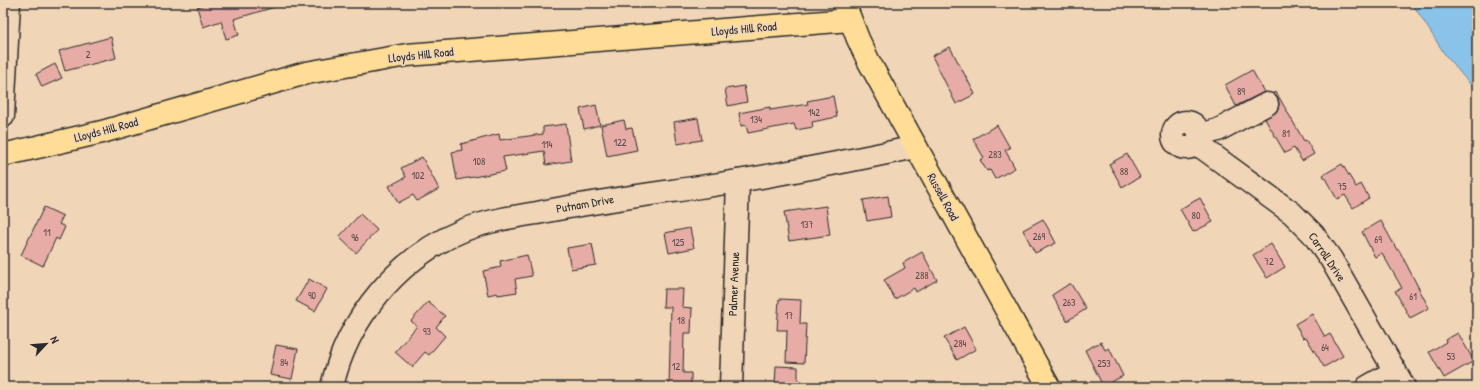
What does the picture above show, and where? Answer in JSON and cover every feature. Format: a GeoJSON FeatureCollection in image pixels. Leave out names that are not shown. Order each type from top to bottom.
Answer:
{"type":"FeatureCollection","features":[{"type":"Feature","properties":{"kind":"main road","name":"Russell Road"},"geometry":{"type":"LineString","coordinates":[[847,12],[868,60],[1049,387]]}},
{"type":"Feature","properties":{"kind":"main road","name":"Lloyds Hill Road"},"geometry":{"type":"LineString","coordinates":[[3,155],[102,132],[306,73],[363,62],[415,55],[847,12]]}},
{"type":"Feature","properties":{"kind":"street"},"geometry":{"type":"LineString","coordinates":[[3,116],[9,3]]}},
{"type":"Feature","properties":{"kind":"street","name":"Carroll Drive"},"geometry":{"type":"LineString","coordinates":[[1266,104],[1218,130],[1197,139],[1292,213],[1313,234],[1331,259],[1399,379]]}},
{"type":"Feature","properties":{"kind":"street","name":"Putnam Drive"},"geometry":{"type":"LineString","coordinates":[[332,387],[337,365],[346,346],[376,296],[407,265],[455,235],[480,225],[591,202],[738,181],[916,147]]}},
{"type":"Feature","properties":{"kind":"street","name":"Palmer Avenue"},"geometry":{"type":"LineString","coordinates":[[731,387],[738,181]]}},
{"type":"Feature","properties":{"kind":"street"},"geometry":{"type":"LineString","coordinates":[[1367,387],[1399,379]]}},
{"type":"Feature","properties":{"kind":"water"},"geometry":{"type":"Polygon","coordinates":[[[1412,3],[1477,3],[1477,92],[1446,56],[1412,3]]]}},
{"type":"Feature","properties":{"kind":"building"},"geometry":{"type":"Polygon","coordinates":[[[212,3],[274,3],[275,7],[234,19],[239,35],[226,39],[221,21],[203,27],[197,7],[212,3]]]}},
{"type":"Feature","properties":{"kind":"building"},"geometry":{"type":"Polygon","coordinates":[[[111,37],[116,58],[65,71],[59,51],[111,37]]]}},
{"type":"Feature","properties":{"kind":"building"},"geometry":{"type":"Polygon","coordinates":[[[950,47],[975,94],[956,104],[932,56],[950,47]]]}},
{"type":"Feature","properties":{"kind":"building"},"geometry":{"type":"Polygon","coordinates":[[[55,64],[62,78],[42,87],[36,74],[55,64]]]}},
{"type":"Feature","properties":{"kind":"building"},"geometry":{"type":"Polygon","coordinates":[[[1252,70],[1264,92],[1236,106],[1225,85],[1252,70]]]}},
{"type":"Feature","properties":{"kind":"building"},"geometry":{"type":"Polygon","coordinates":[[[744,86],[747,102],[728,106],[725,89],[744,86]]]}},
{"type":"Feature","properties":{"kind":"building"},"geometry":{"type":"Polygon","coordinates":[[[1276,92],[1304,141],[1306,140],[1314,154],[1302,161],[1294,148],[1285,153],[1265,119],[1278,110],[1278,98],[1273,93],[1276,92]]]}},
{"type":"Feature","properties":{"kind":"building"},"geometry":{"type":"Polygon","coordinates":[[[833,96],[837,117],[812,122],[813,127],[796,130],[794,124],[748,133],[746,125],[741,126],[739,113],[770,107],[770,110],[808,104],[807,101],[833,96]]]}},
{"type":"Feature","properties":{"kind":"building"},"geometry":{"type":"Polygon","coordinates":[[[596,105],[600,125],[584,129],[580,109],[596,105]]]}},
{"type":"Feature","properties":{"kind":"building"},"geometry":{"type":"Polygon","coordinates":[[[698,118],[702,140],[677,144],[674,122],[698,118]]]}},
{"type":"Feature","properties":{"kind":"building"},"geometry":{"type":"Polygon","coordinates":[[[624,120],[626,129],[632,128],[637,150],[607,156],[601,125],[624,120]]]}},
{"type":"Feature","properties":{"kind":"building"},"geometry":{"type":"Polygon","coordinates":[[[566,124],[571,161],[546,165],[544,151],[503,157],[506,171],[457,180],[452,152],[462,150],[461,144],[499,134],[500,140],[543,134],[543,127],[566,124]]]}},
{"type":"Feature","properties":{"kind":"building"},"geometry":{"type":"Polygon","coordinates":[[[997,125],[1010,148],[1005,150],[1015,168],[995,179],[990,170],[987,171],[980,160],[984,158],[973,139],[997,125]]]}},
{"type":"Feature","properties":{"kind":"building"},"geometry":{"type":"Polygon","coordinates":[[[1127,154],[1140,177],[1122,187],[1109,164],[1127,154]]]}},
{"type":"Feature","properties":{"kind":"building"},"geometry":{"type":"Polygon","coordinates":[[[422,157],[439,189],[417,201],[413,195],[398,203],[389,186],[406,177],[401,168],[422,157]]]}},
{"type":"Feature","properties":{"kind":"building"},"geometry":{"type":"Polygon","coordinates":[[[1342,164],[1356,187],[1361,184],[1369,198],[1353,208],[1345,195],[1337,199],[1323,175],[1342,164]]]}},
{"type":"Feature","properties":{"kind":"building"},"geometry":{"type":"Polygon","coordinates":[[[888,196],[891,217],[867,221],[863,200],[888,196]]]}},
{"type":"Feature","properties":{"kind":"building"},"geometry":{"type":"Polygon","coordinates":[[[1200,198],[1213,222],[1193,232],[1180,209],[1200,198]]]}},
{"type":"Feature","properties":{"kind":"building"},"geometry":{"type":"Polygon","coordinates":[[[826,206],[830,235],[789,241],[784,212],[826,206]]]}},
{"type":"Feature","properties":{"kind":"building"},"geometry":{"type":"Polygon","coordinates":[[[44,207],[63,216],[59,224],[65,227],[59,240],[56,238],[43,266],[21,255],[44,207]]]}},
{"type":"Feature","properties":{"kind":"building"},"geometry":{"type":"Polygon","coordinates":[[[360,214],[377,230],[356,253],[339,237],[360,214]]]}},
{"type":"Feature","properties":{"kind":"building"},"geometry":{"type":"Polygon","coordinates":[[[1043,219],[1056,243],[1035,253],[1023,230],[1043,219]]]}},
{"type":"Feature","properties":{"kind":"building"},"geometry":{"type":"Polygon","coordinates":[[[1381,221],[1397,250],[1399,250],[1429,308],[1410,318],[1395,291],[1402,288],[1382,253],[1375,257],[1362,232],[1381,221]]]}},
{"type":"Feature","properties":{"kind":"building"},"geometry":{"type":"Polygon","coordinates":[[[690,228],[694,248],[669,253],[665,233],[690,228]]]}},
{"type":"Feature","properties":{"kind":"building"},"geometry":{"type":"Polygon","coordinates":[[[592,244],[596,265],[571,269],[567,248],[592,244]]]}},
{"type":"Feature","properties":{"kind":"building"},"geometry":{"type":"Polygon","coordinates":[[[1271,244],[1285,267],[1267,278],[1253,255],[1271,244]]]}},
{"type":"Feature","properties":{"kind":"building"},"geometry":{"type":"Polygon","coordinates":[[[922,252],[937,280],[916,292],[914,288],[895,299],[884,280],[905,268],[903,263],[922,252]]]}},
{"type":"Feature","properties":{"kind":"building"},"geometry":{"type":"Polygon","coordinates":[[[527,255],[532,276],[515,279],[517,292],[488,295],[483,271],[501,267],[500,261],[527,255]]]}},
{"type":"Feature","properties":{"kind":"building"},"geometry":{"type":"Polygon","coordinates":[[[309,279],[327,289],[315,311],[296,301],[309,279]]]}},
{"type":"Feature","properties":{"kind":"building"},"geometry":{"type":"Polygon","coordinates":[[[1071,284],[1086,309],[1067,321],[1052,295],[1071,284]]]}},
{"type":"Feature","properties":{"kind":"building"},"geometry":{"type":"Polygon","coordinates":[[[664,289],[683,289],[682,307],[692,308],[691,333],[684,333],[683,373],[691,373],[691,387],[669,387],[671,307],[663,307],[664,289]]]}},
{"type":"Feature","properties":{"kind":"building"},"geometry":{"type":"Polygon","coordinates":[[[779,299],[801,300],[800,324],[806,324],[804,363],[786,362],[787,330],[777,330],[779,299]]]}},
{"type":"Feature","properties":{"kind":"building"},"geometry":{"type":"Polygon","coordinates":[[[428,302],[445,316],[436,327],[445,336],[429,355],[425,352],[412,367],[395,352],[417,326],[411,321],[428,302]]]}},
{"type":"Feature","properties":{"kind":"building"},"geometry":{"type":"Polygon","coordinates":[[[1312,314],[1325,337],[1330,334],[1343,356],[1324,367],[1306,337],[1303,338],[1295,324],[1312,314]]]}},
{"type":"Feature","properties":{"kind":"building"},"geometry":{"type":"Polygon","coordinates":[[[964,327],[976,349],[957,360],[944,338],[964,327]]]}},
{"type":"Feature","properties":{"kind":"building"},"geometry":{"type":"Polygon","coordinates":[[[1458,333],[1474,361],[1444,378],[1429,352],[1446,342],[1445,340],[1458,333]]]}},
{"type":"Feature","properties":{"kind":"building"},"geometry":{"type":"Polygon","coordinates":[[[1101,342],[1105,350],[1109,348],[1123,376],[1103,386],[1085,350],[1101,342]]]}},
{"type":"Feature","properties":{"kind":"building"},"geometry":{"type":"Polygon","coordinates":[[[276,345],[298,349],[292,379],[270,375],[276,345]]]}},
{"type":"Feature","properties":{"kind":"building"},"geometry":{"type":"Polygon","coordinates":[[[776,366],[798,367],[798,387],[775,387],[776,366]]]}}]}
